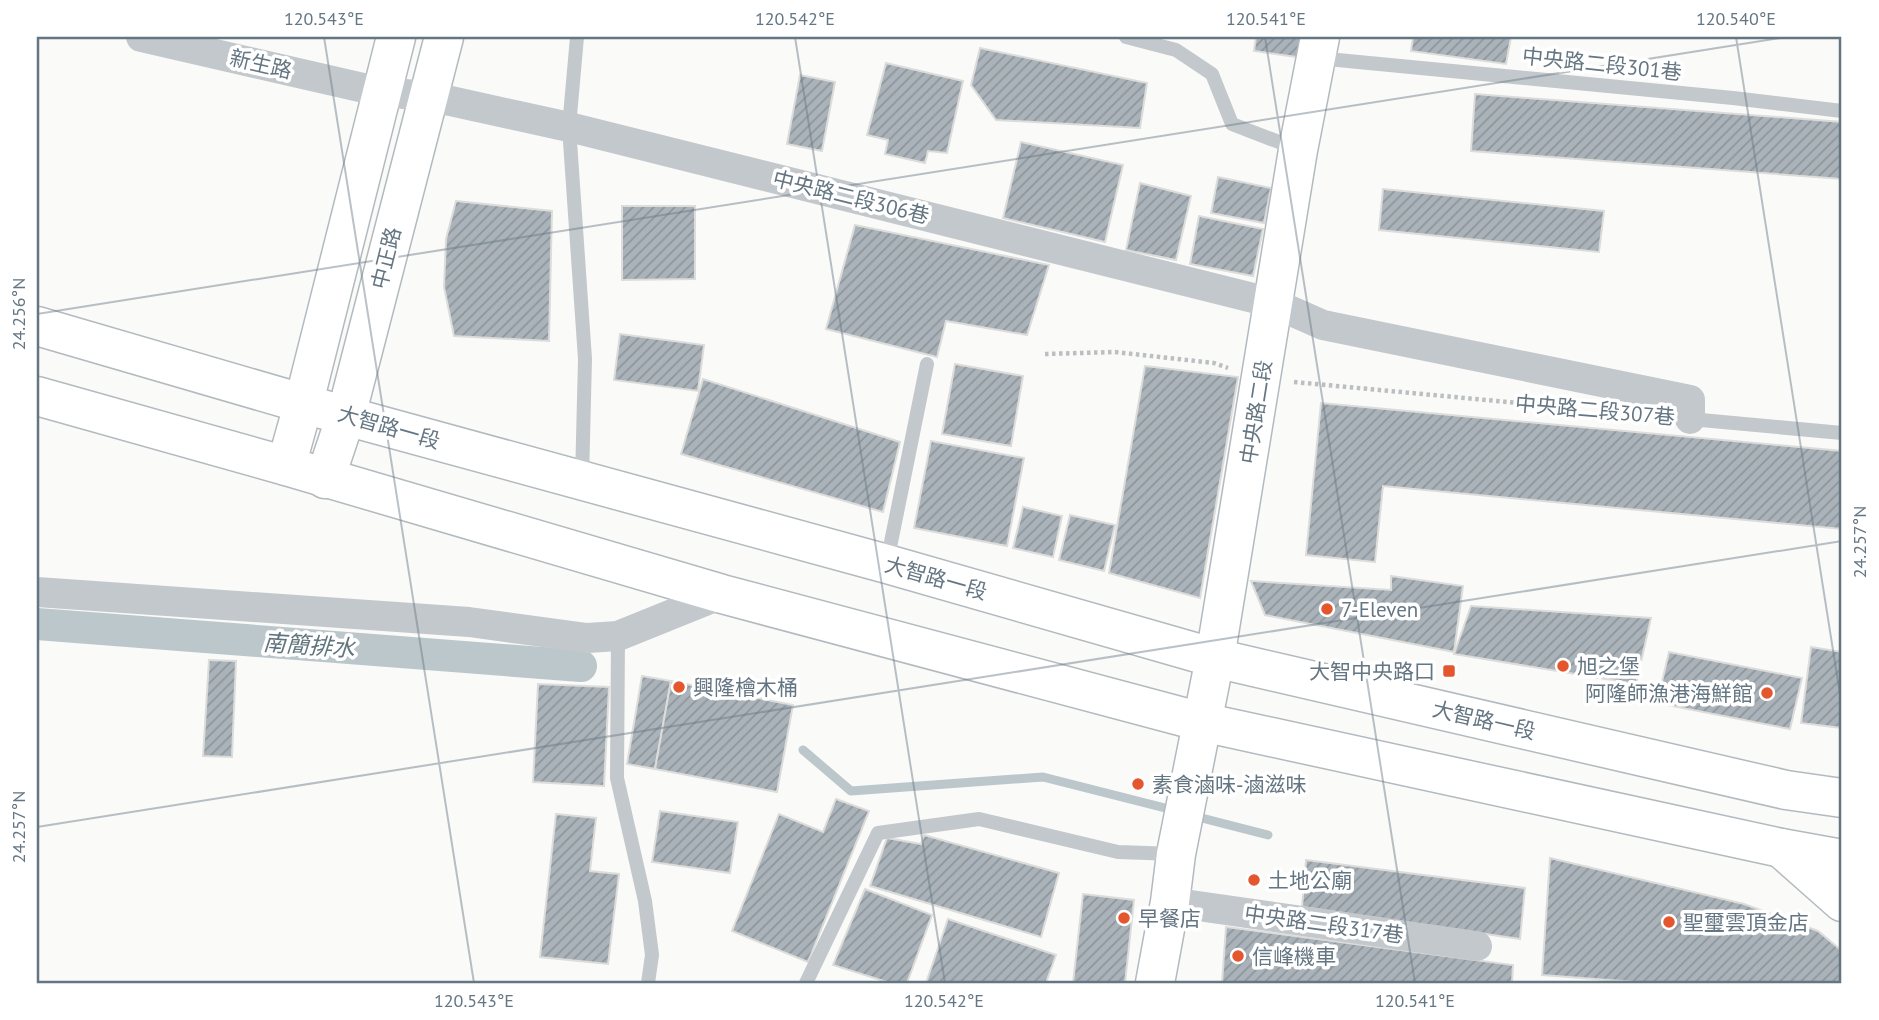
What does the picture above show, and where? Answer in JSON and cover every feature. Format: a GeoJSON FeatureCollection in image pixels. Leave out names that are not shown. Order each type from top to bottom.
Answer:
{"type":"FeatureCollection","features":[{"type":"Feature","properties":{"kind":"street","name":"新生路"},"geometry":{"type":"LineString","coordinates":[[141,37],[381,92],[428,96]]}},
{"type":"Feature","properties":{"kind":"street"},"geometry":{"type":"LineString","coordinates":[[286,466],[396,37]]}},
{"type":"Feature","properties":{"kind":"street","name":"中正路"},"geometry":{"type":"LineString","coordinates":[[325,479],[346,416],[444,37]]}},
{"type":"Feature","properties":{"kind":"street","name":"中央路二段"},"geometry":{"type":"LineString","coordinates":[[1176,854],[1215,658],[1298,149],[1318,47]]}},
{"type":"Feature","properties":{"kind":"street","name":"中央路二段306巷"},"geometry":{"type":"LineString","coordinates":[[428,96],[569,127],[1273,303]]}},
{"type":"Feature","properties":{"kind":"street","name":"中央路二段307巷"},"geometry":{"type":"LineString","coordinates":[[1273,303],[1323,325],[1690,400],[1690,419]]}},
{"type":"Feature","properties":{"kind":"street","name":"大智路一段"},"geometry":{"type":"LineString","coordinates":[[37,326],[346,416],[887,564],[1215,658],[1786,790],[1842,798]]}},
{"type":"Feature","properties":{"kind":"street"},"geometry":{"type":"LineString","coordinates":[[37,396],[722,594],[1202,722],[1842,859]]}},
{"type":"Feature","properties":{"kind":"street"},"geometry":{"type":"LineString","coordinates":[[37,592],[469,622],[587,638],[618,636],[722,594]]}},
{"type":"Feature","properties":{"kind":"street"},"geometry":{"type":"LineString","coordinates":[[1786,790],[1842,780]]}},
{"type":"Feature","properties":{"kind":"street"},"geometry":{"type":"LineString","coordinates":[[1781,848],[1842,902]]}},
{"type":"Feature","properties":{"kind":"street"},"geometry":{"type":"LineString","coordinates":[[1155,983],[1176,854]]}},
{"type":"Feature","properties":{"kind":"street","name":"中央路二段317巷"},"geometry":{"type":"LineString","coordinates":[[1170,902],[1477,946]]}},
{"type":"Feature","properties":{"kind":"lane"},"geometry":{"type":"LineString","coordinates":[[577,37],[569,127],[584,359],[582,480]]}},
{"type":"Feature","properties":{"kind":"lane"},"geometry":{"type":"LineString","coordinates":[[1126,37],[1176,50],[1212,74],[1232,124],[1298,149]]}},
{"type":"Feature","properties":{"kind":"lane","name":"中央路二段301巷"},"geometry":{"type":"LineString","coordinates":[[1318,47],[1842,111]]}},
{"type":"Feature","properties":{"kind":"lane"},"geometry":{"type":"LineString","coordinates":[[887,564],[927,364]]}},
{"type":"Feature","properties":{"kind":"lane"},"geometry":{"type":"LineString","coordinates":[[1690,419],[1842,433]]}},
{"type":"Feature","properties":{"kind":"lane"},"geometry":{"type":"LineString","coordinates":[[618,636],[617,778],[645,901],[652,955],[648,983]]}},
{"type":"Feature","properties":{"kind":"lane"},"geometry":{"type":"LineString","coordinates":[[806,983],[878,833],[979,819],[1118,852],[1176,854]]}},
{"type":"Feature","properties":{"kind":"path","name":"中央路二段307巷"},"geometry":{"type":"LineString","coordinates":[[1045,354],[1115,352],[1213,363],[1261,379],[1566,408]]}},
{"type":"Feature","properties":{"kind":"building"},"geometry":{"type":"Polygon","coordinates":[[[1256,37],[1307,37],[1304,58],[1254,51],[1256,37]]]}},
{"type":"Feature","properties":{"kind":"building"},"geometry":{"type":"Polygon","coordinates":[[[1413,37],[1511,37],[1506,64],[1411,51],[1413,37]]]}},
{"type":"Feature","properties":{"kind":"building"},"geometry":{"type":"Polygon","coordinates":[[[980,48],[1147,83],[1140,128],[996,120],[971,85],[980,48]]]}},
{"type":"Feature","properties":{"kind":"building"},"geometry":{"type":"Polygon","coordinates":[[[886,63],[963,81],[947,153],[928,151],[925,163],[885,154],[888,140],[867,135],[886,63]]]}},
{"type":"Feature","properties":{"kind":"building"},"geometry":{"type":"Polygon","coordinates":[[[800,75],[835,82],[822,151],[787,144],[800,75]]]}},
{"type":"Feature","properties":{"kind":"building"},"geometry":{"type":"Polygon","coordinates":[[[1475,94],[1842,122],[1842,179],[1471,151],[1475,94]]]}},
{"type":"Feature","properties":{"kind":"building"},"geometry":{"type":"Polygon","coordinates":[[[1021,142],[1123,165],[1105,242],[1003,218],[1021,142]]]}},
{"type":"Feature","properties":{"kind":"building"},"geometry":{"type":"Polygon","coordinates":[[[1218,177],[1271,188],[1264,223],[1211,213],[1218,177]]]}},
{"type":"Feature","properties":{"kind":"building"},"geometry":{"type":"Polygon","coordinates":[[[1140,183],[1191,196],[1176,260],[1126,250],[1140,183]]]}},
{"type":"Feature","properties":{"kind":"building"},"geometry":{"type":"Polygon","coordinates":[[[1383,189],[1604,211],[1599,252],[1379,230],[1383,189]]]}},
{"type":"Feature","properties":{"kind":"building"},"geometry":{"type":"Polygon","coordinates":[[[456,201],[552,211],[549,341],[454,336],[444,287],[446,239],[456,201]]]}},
{"type":"Feature","properties":{"kind":"building"},"geometry":{"type":"Polygon","coordinates":[[[622,206],[695,206],[695,279],[622,280],[622,206]]]}},
{"type":"Feature","properties":{"kind":"building"},"geometry":{"type":"Polygon","coordinates":[[[1199,216],[1263,229],[1253,276],[1190,264],[1199,216]]]}},
{"type":"Feature","properties":{"kind":"building"},"geometry":{"type":"Polygon","coordinates":[[[855,225],[1049,265],[1027,335],[946,321],[937,357],[826,329],[855,225]]]}},
{"type":"Feature","properties":{"kind":"building"},"geometry":{"type":"Polygon","coordinates":[[[620,334],[704,345],[698,391],[614,380],[620,334]]]}},
{"type":"Feature","properties":{"kind":"building"},"geometry":{"type":"Polygon","coordinates":[[[955,364],[1023,376],[1011,446],[942,434],[955,364]]]}},
{"type":"Feature","properties":{"kind":"building"},"geometry":{"type":"Polygon","coordinates":[[[1145,366],[1238,377],[1200,598],[1109,573],[1145,366]]]}},
{"type":"Feature","properties":{"kind":"building"},"geometry":{"type":"Polygon","coordinates":[[[703,379],[900,442],[883,512],[681,454],[703,379]]]}},
{"type":"Feature","properties":{"kind":"building"},"geometry":{"type":"Polygon","coordinates":[[[1321,403],[1842,451],[1842,529],[1383,486],[1375,562],[1306,555],[1321,403]]]}},
{"type":"Feature","properties":{"kind":"building"},"geometry":{"type":"Polygon","coordinates":[[[931,441],[1024,458],[1007,546],[914,528],[931,441]]]}},
{"type":"Feature","properties":{"kind":"building"},"geometry":{"type":"Polygon","coordinates":[[[1023,507],[1062,516],[1053,557],[1013,548],[1023,507]]]}},
{"type":"Feature","properties":{"kind":"building"},"geometry":{"type":"Polygon","coordinates":[[[1070,515],[1115,525],[1104,571],[1059,560],[1070,515]]]}},
{"type":"Feature","properties":{"kind":"building"},"geometry":{"type":"Polygon","coordinates":[[[1391,576],[1463,586],[1454,652],[1265,615],[1251,581],[1391,590],[1391,576]]]}},
{"type":"Feature","properties":{"kind":"building"},"geometry":{"type":"Polygon","coordinates":[[[1471,606],[1651,618],[1636,684],[1454,654],[1471,606]]]}},
{"type":"Feature","properties":{"kind":"building"},"geometry":{"type":"Polygon","coordinates":[[[1811,647],[1842,652],[1842,728],[1801,723],[1811,647]]]}},
{"type":"Feature","properties":{"kind":"building"},"geometry":{"type":"Polygon","coordinates":[[[1669,652],[1802,678],[1790,729],[1657,703],[1669,652]]]}},
{"type":"Feature","properties":{"kind":"building"},"geometry":{"type":"Polygon","coordinates":[[[209,660],[236,661],[232,757],[203,756],[209,660]]]}},
{"type":"Feature","properties":{"kind":"building"},"geometry":{"type":"Polygon","coordinates":[[[642,676],[671,681],[655,769],[627,764],[642,676]]]}},
{"type":"Feature","properties":{"kind":"building"},"geometry":{"type":"Polygon","coordinates":[[[671,681],[793,705],[777,792],[655,769],[671,681]]]}},
{"type":"Feature","properties":{"kind":"building"},"geometry":{"type":"Polygon","coordinates":[[[538,684],[609,687],[604,786],[533,782],[538,684]]]}},
{"type":"Feature","properties":{"kind":"building"},"geometry":{"type":"Polygon","coordinates":[[[836,799],[869,811],[808,962],[732,931],[779,814],[823,832],[836,799]]]}},
{"type":"Feature","properties":{"kind":"building"},"geometry":{"type":"Polygon","coordinates":[[[660,811],[738,822],[730,873],[652,862],[660,811]]]}},
{"type":"Feature","properties":{"kind":"building"},"geometry":{"type":"Polygon","coordinates":[[[556,814],[596,818],[590,871],[619,874],[608,964],[540,957],[556,814]]]}},
{"type":"Feature","properties":{"kind":"building"},"geometry":{"type":"Polygon","coordinates":[[[924,835],[1059,873],[1041,937],[870,886],[887,838],[921,844],[924,835]]]}},
{"type":"Feature","properties":{"kind":"building","name":"聖璽雲頂金店"},"geometry":{"type":"Polygon","coordinates":[[[1550,858],[1744,904],[1818,931],[1842,951],[1842,983],[1649,983],[1542,975],[1550,858]]]}},
{"type":"Feature","properties":{"kind":"building"},"geometry":{"type":"Polygon","coordinates":[[[1306,860],[1525,888],[1520,939],[1302,907],[1306,860]]]}},
{"type":"Feature","properties":{"kind":"building"},"geometry":{"type":"Polygon","coordinates":[[[865,889],[932,915],[907,983],[890,983],[833,965],[865,889]]]}},
{"type":"Feature","properties":{"kind":"building"},"geometry":{"type":"Polygon","coordinates":[[[1083,894],[1134,900],[1125,983],[1073,983],[1083,894]]]}},
{"type":"Feature","properties":{"kind":"building"},"geometry":{"type":"Polygon","coordinates":[[[948,919],[1056,955],[1046,983],[926,983],[948,919]]]}},
{"type":"Feature","properties":{"kind":"building"},"geometry":{"type":"Polygon","coordinates":[[[1226,927],[1513,965],[1512,983],[1222,983],[1226,927]]]}},
{"type":"Feature","properties":{"kind":"waterway","name":"南簡排水"},"geometry":{"type":"LineString","coordinates":[[37,624],[581,666]]}},
{"type":"Feature","properties":{"kind":"waterway"},"geometry":{"type":"LineString","coordinates":[[803,750],[851,791],[1043,777],[1177,811]]}},
{"type":"Feature","properties":{"kind":"waterway"},"geometry":{"type":"LineString","coordinates":[[1194,816],[1268,835]]}},
{"type":"Feature","properties":{"kind":"place","name":"7-Eleven"},"geometry":{"type":"Point","coordinates":[1327,609]}},
{"type":"Feature","properties":{"kind":"place","name":"旭之堡"},"geometry":{"type":"Point","coordinates":[1563,666]}},
{"type":"Feature","properties":{"kind":"place","name":"大智中央路口"},"geometry":{"type":"Point","coordinates":[1449,671]}},
{"type":"Feature","properties":{"kind":"place","name":"興隆檜木桶"},"geometry":{"type":"Point","coordinates":[679,687]}},
{"type":"Feature","properties":{"kind":"place","name":"阿隆師漁港海鮮館"},"geometry":{"type":"Point","coordinates":[1767,693]}},
{"type":"Feature","properties":{"kind":"place","name":"素食滷味-滷滋味"},"geometry":{"type":"Point","coordinates":[1138,784]}},
{"type":"Feature","properties":{"kind":"place","name":"土地公廟"},"geometry":{"type":"Point","coordinates":[1254,880]}},
{"type":"Feature","properties":{"kind":"place","name":"早餐店"},"geometry":{"type":"Point","coordinates":[1124,918]}},
{"type":"Feature","properties":{"kind":"place","name":"聖璽雲頂金店"},"geometry":{"type":"Point","coordinates":[1669,922]}},
{"type":"Feature","properties":{"kind":"place","name":"信峰機車"},"geometry":{"type":"Point","coordinates":[1238,956]}}]}
